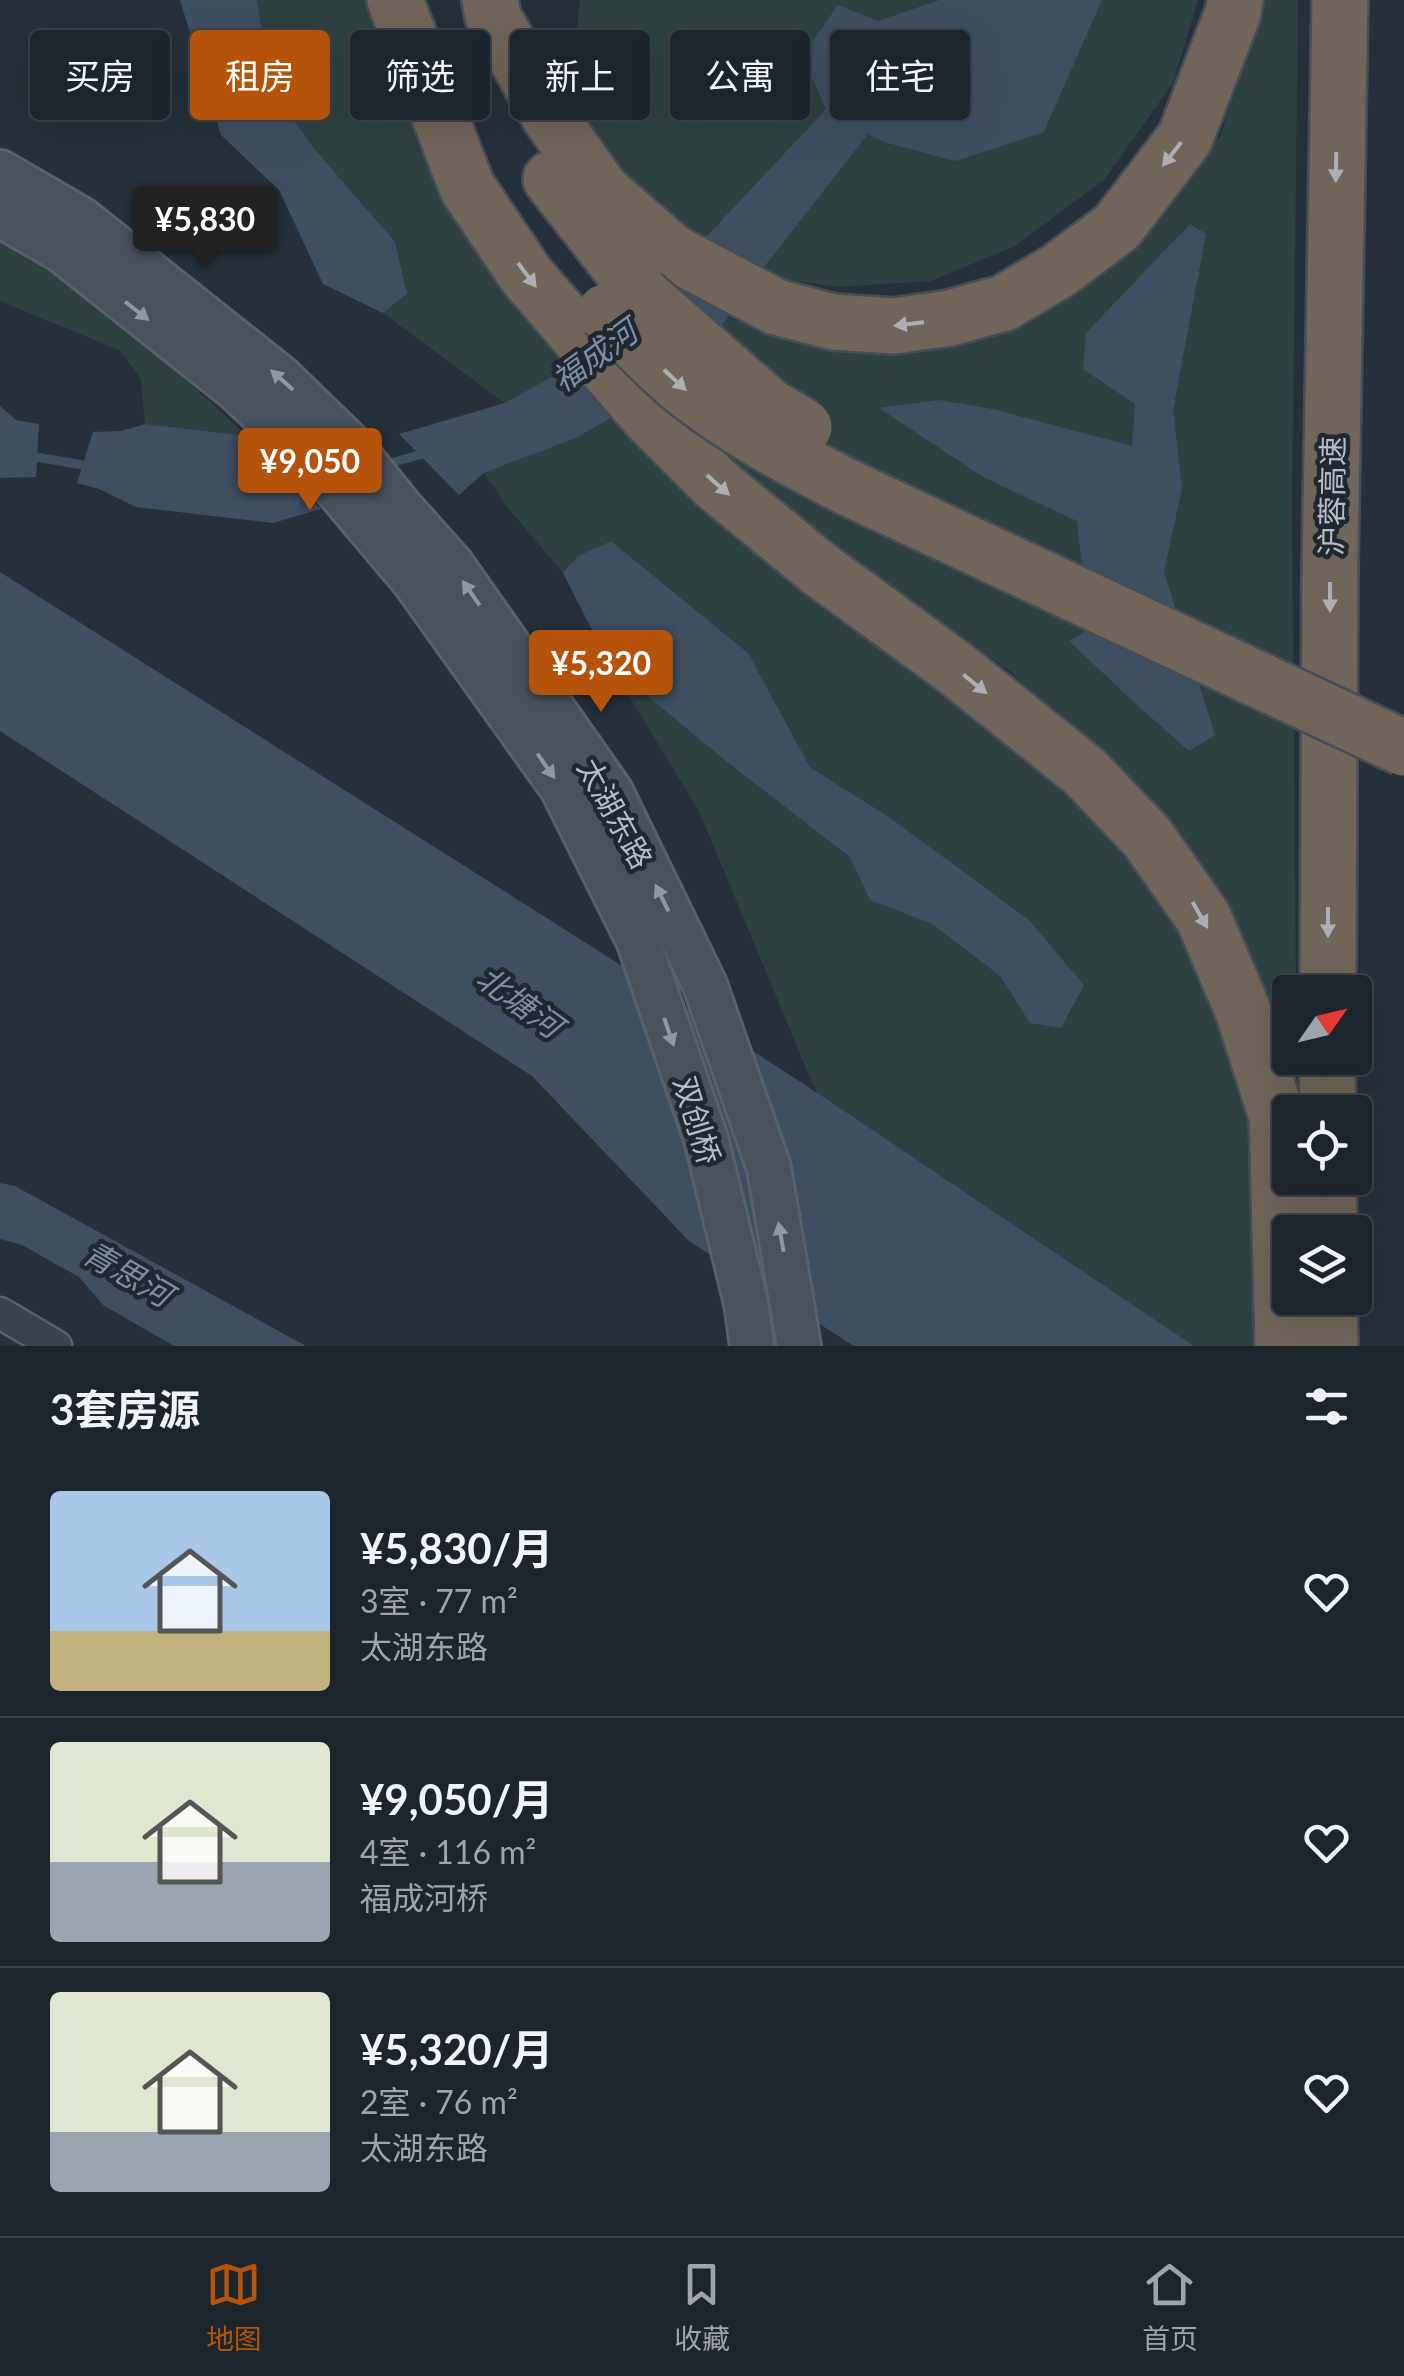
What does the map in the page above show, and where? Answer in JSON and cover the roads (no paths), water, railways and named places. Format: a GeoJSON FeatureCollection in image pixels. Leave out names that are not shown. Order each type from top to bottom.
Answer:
{"type":"FeatureCollection","features":[{"type":"Feature","properties":{"kind":"highway"},"geometry":{"type":"LineString","coordinates":[[395,0],[466,187],[526,275],[626,301],[752,295],[776,308],[833,322],[894,326],[950,318],[1004,303],[1058,271],[1116,226],[1185,138],[1235,0]]}},
{"type":"Feature","properties":{"kind":"highway"},"geometry":{"type":"LineString","coordinates":[[414,0],[426,38],[494,172],[557,256],[626,301],[770,407],[931,500],[1404,719]]}},
{"type":"Feature","properties":{"kind":"highway"},"geometry":{"type":"LineString","coordinates":[[478,0],[494,69],[542,167],[687,391],[789,458],[1404,748]]}},
{"type":"Feature","properties":{"kind":"highway"},"geometry":{"type":"LineString","coordinates":[[490,0],[493,17],[550,117],[602,191],[649,416],[716,484],[818,568],[955,668],[1085,772],[1146,837],[1203,917],[1244,1013],[1278,1117],[1283,1346]]}},
{"type":"Feature","properties":{"kind":"highway","name":"沪蓉高速"},"geometry":{"type":"LineString","coordinates":[[1328,975],[1340,0]]}},
{"type":"Feature","properties":{"kind":"highway"},"geometry":{"type":"LineString","coordinates":[[1329,1315],[1330,1346]]}},
{"type":"Feature","properties":{"kind":"main road"},"geometry":{"type":"LineString","coordinates":[[0,172],[81,218],[281,378],[332,454],[382,514]]}},
{"type":"Feature","properties":{"kind":"main road"},"geometry":{"type":"LineString","coordinates":[[0,215],[61,250],[236,389],[332,454]]}},
{"type":"Feature","properties":{"kind":"main road","name":"太湖东路"},"geometry":{"type":"LineString","coordinates":[[382,514],[414,580],[562,788],[638,940]]}},
{"type":"Feature","properties":{"kind":"main road","name":"太湖东路"},"geometry":{"type":"LineString","coordinates":[[382,514],[452,565],[611,792],[705,985]]}},
{"type":"Feature","properties":{"kind":"main road","name":"双创桥"},"geometry":{"type":"LineString","coordinates":[[638,940],[706,1140],[746,1303],[752,1346]]}},
{"type":"Feature","properties":{"kind":"main road","name":"双创桥"},"geometry":{"type":"LineString","coordinates":[[705,985],[769,1168],[798,1340]]}},
{"type":"Feature","properties":{"kind":"street"},"geometry":{"type":"LineString","coordinates":[[0,1314],[56,1346]]}},
{"type":"Feature","properties":{"kind":"water"},"geometry":{"type":"Polygon","coordinates":[[[180,0],[257,0],[262,30],[190,33],[180,0]]]}},
{"type":"Feature","properties":{"kind":"water"},"geometry":{"type":"Polygon","coordinates":[[[939,0],[1102,0],[1044,132],[955,161],[868,134],[716,333],[650,396],[576,438],[484,473],[459,495],[399,434],[505,403],[577,363],[642,316],[704,239],[826,109],[810,74],[810,45],[838,5],[878,21],[939,0]]]}},
{"type":"Feature","properties":{"kind":"water"},"geometry":{"type":"Polygon","coordinates":[[[216,120],[294,120],[395,242],[407,294],[383,313],[323,284],[279,190],[221,135],[216,120]]]}},
{"type":"Feature","properties":{"kind":"water"},"geometry":{"type":"Polygon","coordinates":[[[1190,224],[1206,234],[1173,410],[1182,488],[1164,572],[1215,735],[1189,751],[1069,641],[1089,629],[1077,521],[983,477],[879,408],[939,400],[992,409],[1132,446],[1135,404],[1083,369],[1086,333],[1190,224]]]}},
{"type":"Feature","properties":{"kind":"water"},"geometry":{"type":"Polygon","coordinates":[[[0,406],[16,420],[39,424],[36,477],[0,478],[0,406]]]}},
{"type":"Feature","properties":{"kind":"water"},"geometry":{"type":"Polygon","coordinates":[[[145,424],[247,436],[321,509],[273,523],[136,507],[77,483],[93,432],[121,431],[145,424]]]}},
{"type":"Feature","properties":{"kind":"water"},"geometry":{"type":"Polygon","coordinates":[[[611,541],[748,653],[810,767],[889,817],[1028,919],[1084,985],[1061,1028],[1030,1023],[1000,976],[932,924],[870,900],[850,857],[610,665],[563,573],[578,556],[611,541]]]}},
{"type":"Feature","properties":{"kind":"water","name":"北塘河"},"geometry":{"type":"Polygon","coordinates":[[[0,572],[605,955],[1194,1346],[854,1346],[689,1241],[532,1076],[0,731],[0,572]]]}},
{"type":"Feature","properties":{"kind":"water","name":"青思河"},"geometry":{"type":"Polygon","coordinates":[[[0,1183],[15,1186],[306,1346],[174,1346],[103,1305],[79,1277],[22,1245],[0,1239],[0,1183]]]}},
{"type":"Feature","properties":{"kind":"waterway","name":"福成河"},"geometry":{"type":"LineString","coordinates":[[383,465],[430,452]]}},
{"type":"Feature","properties":{"kind":"waterway","name":"福成河"},"geometry":{"type":"LineString","coordinates":[[25,455],[94,467]]}}]}
